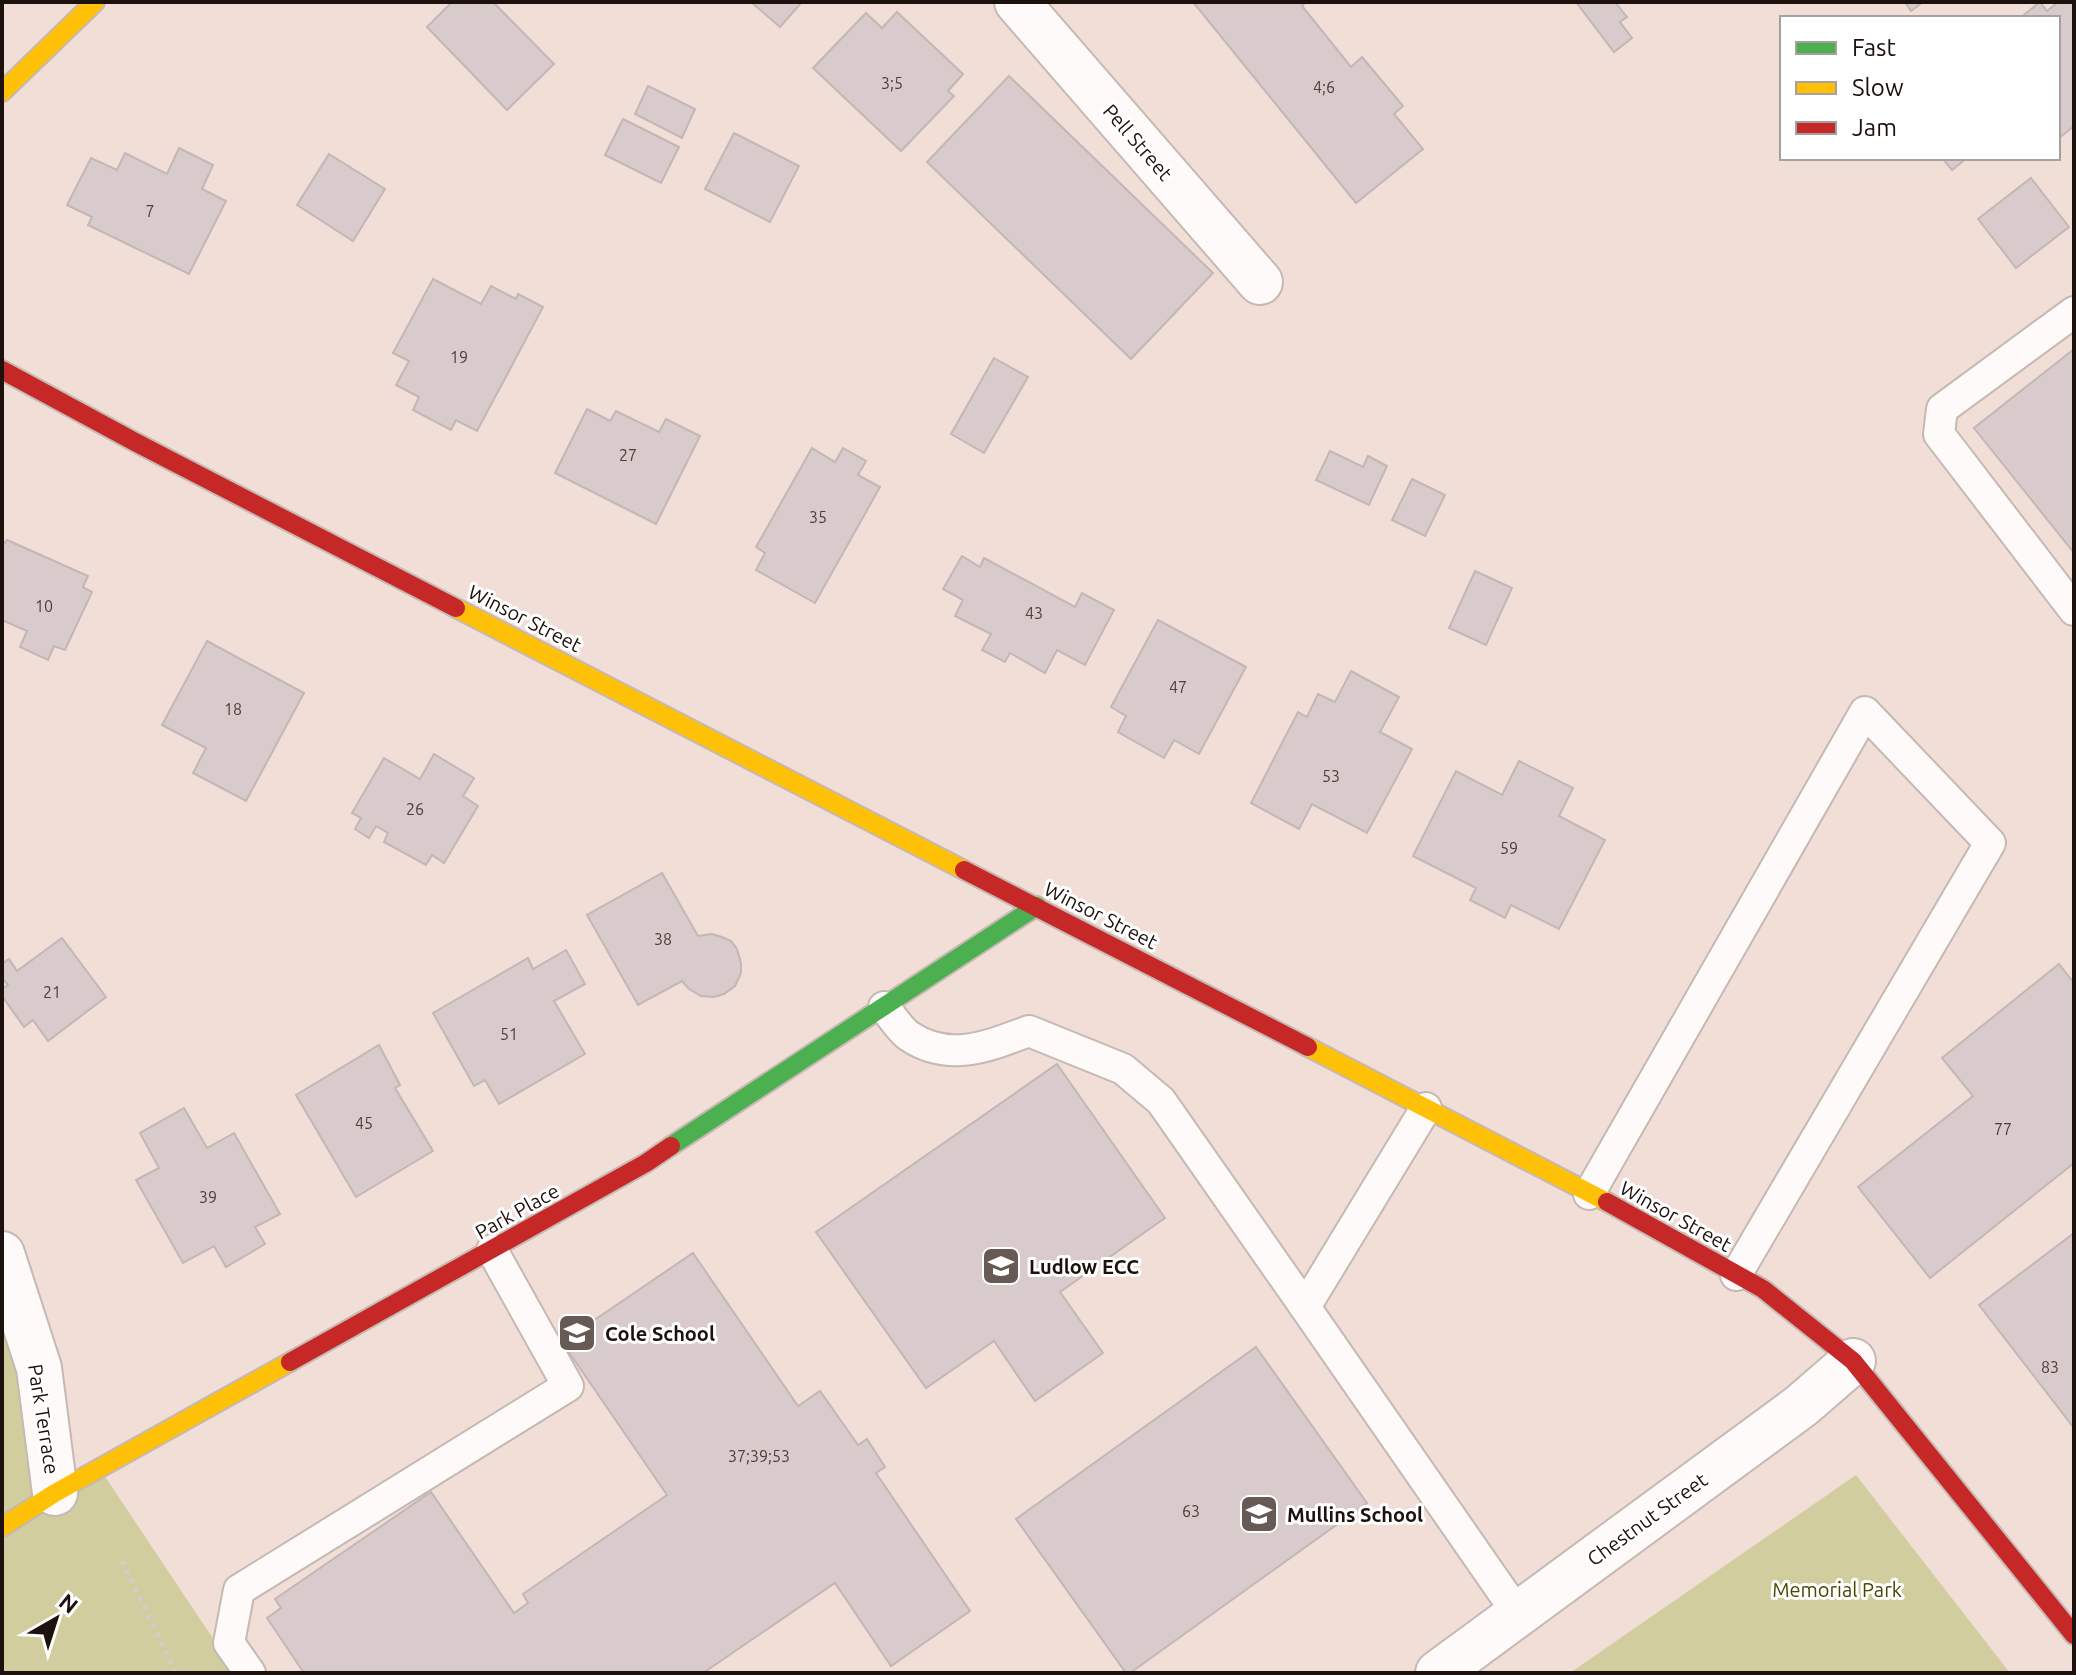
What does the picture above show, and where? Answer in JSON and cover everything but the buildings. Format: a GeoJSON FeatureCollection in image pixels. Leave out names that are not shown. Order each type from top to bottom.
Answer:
{"type":"FeatureCollection","features":[{"type":"Feature","properties":{"kind":"street"},"geometry":{"type":"LineString","coordinates":[[2,92],[95,2]]}},
{"type":"Feature","properties":{"kind":"street","name":"Pell Street"},"geometry":{"type":"LineString","coordinates":[[1017,2],[1260,282]]}},
{"type":"Feature","properties":{"kind":"street","name":"Winsor Street"},"geometry":{"type":"LineString","coordinates":[[2,370],[135,442],[1426,1108],[1763,1289],[1853,1361],[2070,1620]]}},
{"type":"Feature","properties":{"kind":"street","name":"Park Place"},"geometry":{"type":"LineString","coordinates":[[2,1527],[55,1493],[646,1163],[1037,906]]}},
{"type":"Feature","properties":{"kind":"street","name":"Park Terrace"},"geometry":{"type":"LineString","coordinates":[[2,1254],[39,1368],[55,1493]]}},
{"type":"Feature","properties":{"kind":"street","name":"Chestnut Street"},"geometry":{"type":"LineString","coordinates":[[1438,1673],[1801,1406],[1853,1361]]}},
{"type":"Feature","properties":{"kind":"lane"},"geometry":{"type":"LineString","coordinates":[[2074,312],[1942,409],[1939,434],[2074,610]]}},
{"type":"Feature","properties":{"kind":"lane"},"geometry":{"type":"LineString","coordinates":[[1589,1194],[1865,712],[1990,843],[1736,1275]]}},
{"type":"Feature","properties":{"kind":"lane"},"geometry":{"type":"LineString","coordinates":[[884,1007],[907,1035],[932,1046],[960,1051],[984,1048],[1029,1031],[1123,1069],[1161,1101],[1518,1614]]}},
{"type":"Feature","properties":{"kind":"lane"},"geometry":{"type":"LineString","coordinates":[[1305,1307],[1426,1108]]}},
{"type":"Feature","properties":{"kind":"lane"},"geometry":{"type":"LineString","coordinates":[[250,1673],[229,1643],[239,1590],[568,1386],[492,1250]]}},
{"type":"Feature","properties":{"kind":"path"},"geometry":{"type":"LineString","coordinates":[[122,1561],[176,1673]]}},
{"type":"Feature","properties":{"kind":"green space"},"geometry":{"type":"Polygon","coordinates":[[[2,1254],[55,1493],[100,1469],[236,1673],[2,1673],[2,1254]]]}},
{"type":"Feature","properties":{"kind":"green space","name":"Memorial Park"},"geometry":{"type":"Polygon","coordinates":[[[1856,1475],[2010,1673],[1570,1673],[1856,1475]]]}},
{"type":"Feature","properties":{"kind":"traffic: fast"},"geometry":{"type":"LineString","coordinates":[[671,1146],[1037,906]]}},
{"type":"Feature","properties":{"kind":"traffic: slow"},"geometry":{"type":"LineString","coordinates":[[2,92],[95,2]]}},
{"type":"Feature","properties":{"kind":"traffic: slow"},"geometry":{"type":"LineString","coordinates":[[456,608],[964,870]]}},
{"type":"Feature","properties":{"kind":"traffic: slow"},"geometry":{"type":"LineString","coordinates":[[1308,1047],[1607,1202]]}},
{"type":"Feature","properties":{"kind":"traffic: slow"},"geometry":{"type":"LineString","coordinates":[[2,1527],[55,1493],[290,1362]]}},
{"type":"Feature","properties":{"kind":"traffic: jam"},"geometry":{"type":"LineString","coordinates":[[2,370],[456,608]]}},
{"type":"Feature","properties":{"kind":"traffic: jam"},"geometry":{"type":"LineString","coordinates":[[964,870],[1308,1047]]}},
{"type":"Feature","properties":{"kind":"traffic: jam"},"geometry":{"type":"LineString","coordinates":[[290,1362],[646,1163],[671,1146]]}},
{"type":"Feature","properties":{"kind":"traffic: jam"},"geometry":{"type":"LineString","coordinates":[[1607,1202],[1763,1289],[1853,1361],[2074,1635]]}},
{"type":"Feature","properties":{"kind":"place","name":"Ludlow ECC"},"geometry":{"type":"Point","coordinates":[1001,1266]}},
{"type":"Feature","properties":{"kind":"place","name":"Cole School"},"geometry":{"type":"Point","coordinates":[577,1333]}},
{"type":"Feature","properties":{"kind":"place","name":"Mullins School"},"geometry":{"type":"Point","coordinates":[1259,1514]}}]}
